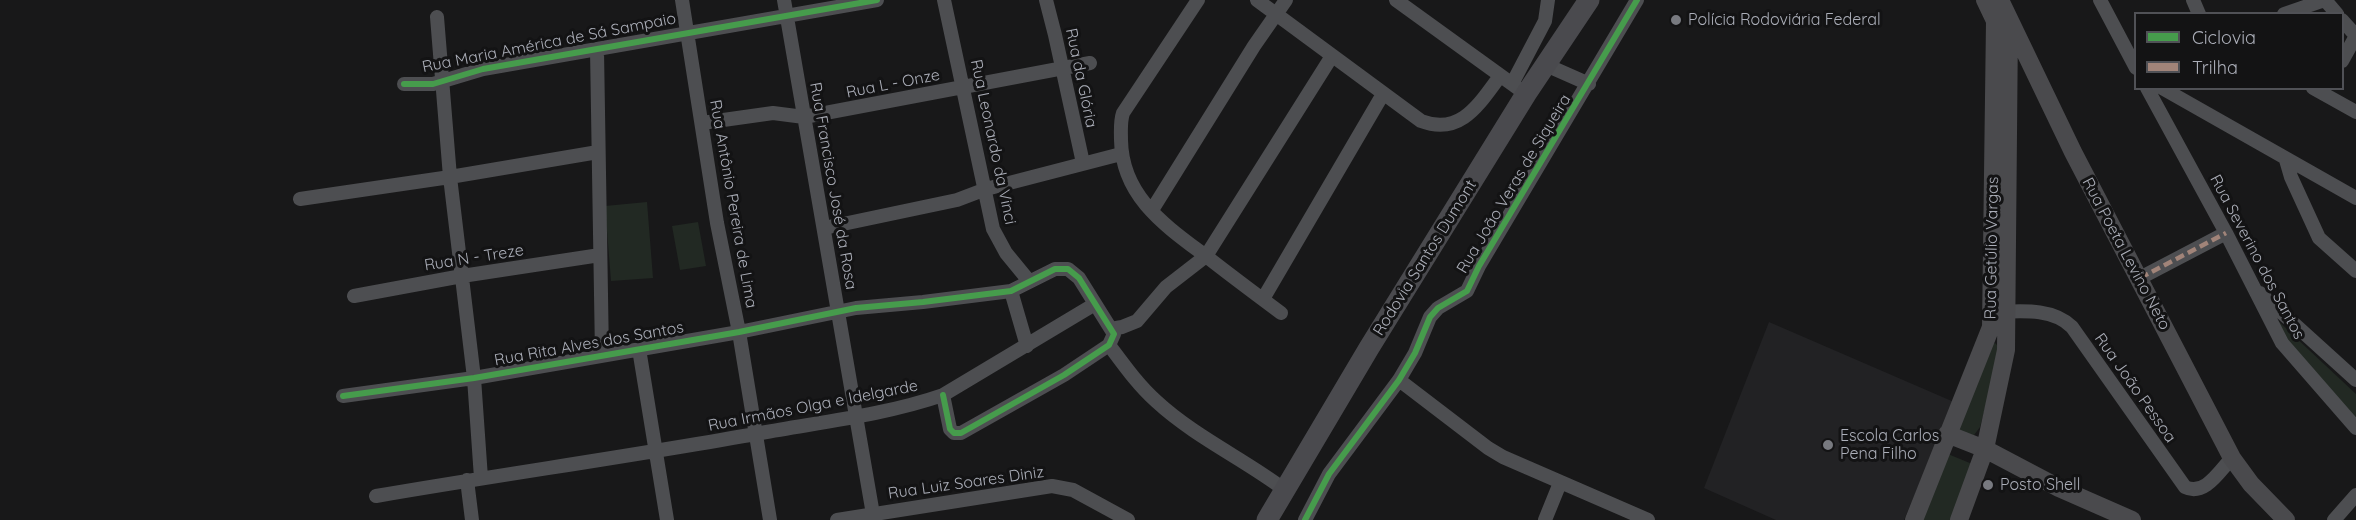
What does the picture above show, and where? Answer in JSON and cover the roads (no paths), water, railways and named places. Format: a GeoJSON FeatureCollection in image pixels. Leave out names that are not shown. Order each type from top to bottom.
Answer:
{"type":"FeatureCollection","features":[{"type":"Feature","properties":{"kind":"highway","name":"Rodovia Santos Dumont"},"geometry":{"type":"LineString","coordinates":[[1267,520],[1519,89],[1546,65],[1589,0]]}},
{"type":"Feature","properties":{"kind":"main road","name":"Rua Getúlio Vargas"},"geometry":{"type":"LineString","coordinates":[[1984,0],[1995,21],[2000,229]]}},
{"type":"Feature","properties":{"kind":"main road","name":"Rua Poeta Levino Neto"},"geometry":{"type":"LineString","coordinates":[[2000,0],[2073,152],[2232,458],[2265,501],[2286,520]]}},
{"type":"Feature","properties":{"kind":"main road","name":"Rua Getúlio Vargas"},"geometry":{"type":"LineString","coordinates":[[1959,520],[1983,455],[2006,350],[1999,312],[1999,259],[2009,20]]}},
{"type":"Feature","properties":{"kind":"main road","name":"Rua Getúlio Vargas"},"geometry":{"type":"LineString","coordinates":[[1914,520],[1999,312]]}},
{"type":"Feature","properties":{"kind":"main road"},"geometry":{"type":"LineString","coordinates":[[1945,440],[1983,455],[2105,520]]}},
{"type":"Feature","properties":{"kind":"main road"},"geometry":{"type":"LineString","coordinates":[[2057,493],[2128,519]]}},
{"type":"Feature","properties":{"kind":"main road","name":"Rua Poeta Levino Neto"},"geometry":{"type":"LineString","coordinates":[[2265,501],[2274,520]]}},
{"type":"Feature","properties":{"kind":"street","name":"Rua Antônio Pereira de Lima"},"geometry":{"type":"LineString","coordinates":[[682,0],[717,223],[739,332],[770,520]]}},
{"type":"Feature","properties":{"kind":"street","name":"Rua Francisco José da Rosa"},"geometry":{"type":"LineString","coordinates":[[784,0],[873,517]]}},
{"type":"Feature","properties":{"kind":"street","name":"Rua Maria América de Sá Sampaio"},"geometry":{"type":"LineString","coordinates":[[404,84],[444,82],[470,72],[877,0]]}},
{"type":"Feature","properties":{"kind":"street","name":"Rua Leonardo da Vinci"},"geometry":{"type":"LineString","coordinates":[[944,0],[993,229],[1006,253],[1029,281]]}},
{"type":"Feature","properties":{"kind":"street","name":"Rua da Glória"},"geometry":{"type":"LineString","coordinates":[[1046,0],[1083,164]]}},
{"type":"Feature","properties":{"kind":"street"},"geometry":{"type":"LineString","coordinates":[[1198,0],[1123,113],[1121,154],[1136,192],[1181,239],[1281,313]]}},
{"type":"Feature","properties":{"kind":"street"},"geometry":{"type":"LineString","coordinates":[[1257,0],[1421,121],[1437,126],[1467,117],[1500,76]]}},
{"type":"Feature","properties":{"kind":"street"},"geometry":{"type":"LineString","coordinates":[[1152,210],[1286,0]]}},
{"type":"Feature","properties":{"kind":"street"},"geometry":{"type":"LineString","coordinates":[[1396,0],[1519,89],[1545,21],[1548,0]]}},
{"type":"Feature","properties":{"kind":"street","name":"Rua João Veras de Siqueira"},"geometry":{"type":"LineString","coordinates":[[1305,520],[1329,474],[1400,380],[1434,312],[1467,291],[1479,266],[1637,0]]}},
{"type":"Feature","properties":{"kind":"street"},"geometry":{"type":"LineString","coordinates":[[2100,0],[2131,50]]}},
{"type":"Feature","properties":{"kind":"street"},"geometry":{"type":"LineString","coordinates":[[2290,12],[2325,0],[2335,12]]}},
{"type":"Feature","properties":{"kind":"street"},"geometry":{"type":"LineString","coordinates":[[437,17],[450,177],[474,378],[481,478]]}},
{"type":"Feature","properties":{"kind":"street"},"geometry":{"type":"LineString","coordinates":[[2344,21],[2356,36],[2344,60]]}},
{"type":"Feature","properties":{"kind":"street"},"geometry":{"type":"LineString","coordinates":[[597,50],[602,355]]}},
{"type":"Feature","properties":{"kind":"street"},"geometry":{"type":"LineString","coordinates":[[943,395],[950,429],[954,433],[961,433],[1029,396],[1111,339],[1122,327],[1137,321],[1166,287],[1206,256],[1332,56]]}},
{"type":"Feature","properties":{"kind":"street","name":"Rua L - Onze"},"geometry":{"type":"LineString","coordinates":[[702,123],[766,113],[804,117],[1090,63]]}},
{"type":"Feature","properties":{"kind":"street"},"geometry":{"type":"LineString","coordinates":[[1546,65],[1589,84]]}},
{"type":"Feature","properties":{"kind":"street","name":"Rua Severino dos Santos"},"geometry":{"type":"LineString","coordinates":[[2148,90],[2226,232],[2282,343],[2356,428]]}},
{"type":"Feature","properties":{"kind":"street"},"geometry":{"type":"LineString","coordinates":[[2165,90],[2356,198]]}},
{"type":"Feature","properties":{"kind":"street"},"geometry":{"type":"LineString","coordinates":[[2322,91],[2356,112]]}},
{"type":"Feature","properties":{"kind":"street"},"geometry":{"type":"LineString","coordinates":[[1263,299],[1383,94]]}},
{"type":"Feature","properties":{"kind":"street"},"geometry":{"type":"LineString","coordinates":[[300,199],[598,152]]}},
{"type":"Feature","properties":{"kind":"street"},"geometry":{"type":"LineString","coordinates":[[824,228],[957,200],[986,189],[1121,154]]}},
{"type":"Feature","properties":{"kind":"street"},"geometry":{"type":"LineString","coordinates":[[2286,160],[2291,177],[2319,238],[2356,271]]}},
{"type":"Feature","properties":{"kind":"street"},"geometry":{"type":"LineString","coordinates":[[2140,278],[2226,232]]}},
{"type":"Feature","properties":{"kind":"street","name":"Rua N - Treze"},"geometry":{"type":"LineString","coordinates":[[354,296],[462,276],[600,255]]}},
{"type":"Feature","properties":{"kind":"street"},"geometry":{"type":"LineString","coordinates":[[1027,346],[1011,291],[1055,268],[1068,269],[1078,278],[1095,304],[1111,339],[1136,380],[1157,402],[1180,421],[1286,490]]}},
{"type":"Feature","properties":{"kind":"street"},"geometry":{"type":"LineString","coordinates":[[2253,286],[2356,380]]}},
{"type":"Feature","properties":{"kind":"street","name":"Rua Rita Alves dos Santos"},"geometry":{"type":"LineString","coordinates":[[343,396],[474,378],[739,332],[856,308],[1011,291]]}},
{"type":"Feature","properties":{"kind":"street","name":"Rua Irmãos Olga e Idelgarde"},"geometry":{"type":"LineString","coordinates":[[655,451],[923,402],[943,395],[1095,304]]}},
{"type":"Feature","properties":{"kind":"street","name":"Rua João Pessoa"},"geometry":{"type":"LineString","coordinates":[[1999,312],[2048,313],[2066,320],[2185,487],[2194,490],[2202,488],[2232,458]]}},
{"type":"Feature","properties":{"kind":"street"},"geometry":{"type":"LineString","coordinates":[[639,349],[667,520]]}},
{"type":"Feature","properties":{"kind":"street"},"geometry":{"type":"LineString","coordinates":[[1400,380],[1488,448],[1518,465],[1648,520]]}},
{"type":"Feature","properties":{"kind":"street"},"geometry":{"type":"LineString","coordinates":[[376,496],[655,451]]}},
{"type":"Feature","properties":{"kind":"street"},"geometry":{"type":"LineString","coordinates":[[467,480],[472,520]]}},
{"type":"Feature","properties":{"kind":"street"},"geometry":{"type":"LineString","coordinates":[[1545,520],[1560,483]]}},
{"type":"Feature","properties":{"kind":"street","name":"Rua Luiz Soares Diniz"},"geometry":{"type":"LineString","coordinates":[[837,520],[873,517],[925,505],[1028,489],[1059,487],[1073,490],[1128,520]]}},
{"type":"Feature","properties":{"kind":"street"},"geometry":{"type":"LineString","coordinates":[[2334,520],[2356,495]]}},
{"type":"Feature","properties":{"kind":"street"},"geometry":{"type":"LineString","coordinates":[[925,505],[927,520]]}},
{"type":"Feature","properties":{"kind":"place","name":"Polícia Rodoviária Federal"},"geometry":{"type":"Point","coordinates":[1676,20]}},
{"type":"Feature","properties":{"kind":"place","name":"Escola Carlos Pena Filho"},"geometry":{"type":"Point","coordinates":[1828,445]}},
{"type":"Feature","properties":{"kind":"place","name":"Posto Shell"},"geometry":{"type":"Point","coordinates":[1988,485]}}]}
